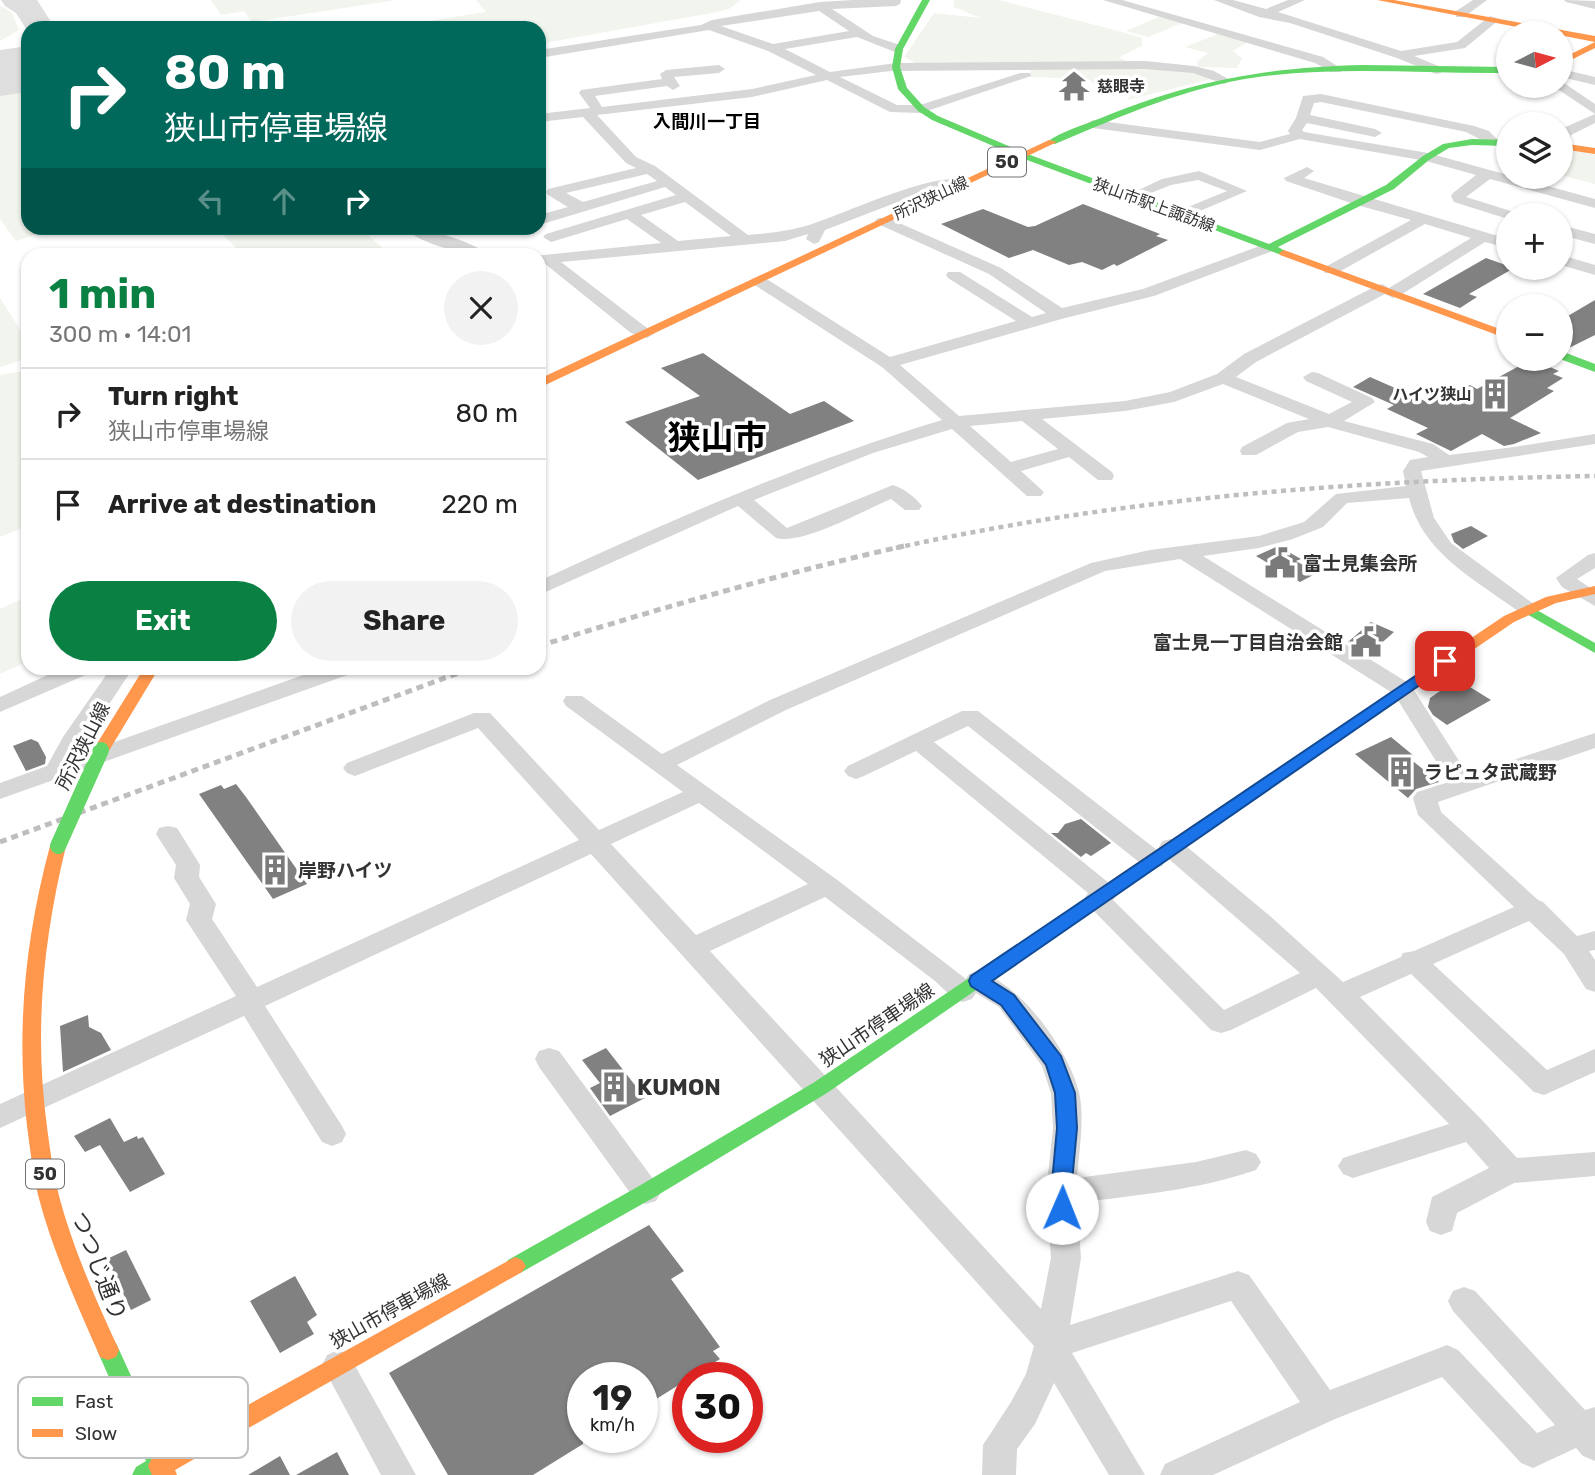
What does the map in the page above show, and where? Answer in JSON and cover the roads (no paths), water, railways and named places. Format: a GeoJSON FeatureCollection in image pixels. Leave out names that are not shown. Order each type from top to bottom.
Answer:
{"type":"FeatureCollection","features":[{"type":"Feature","properties":{"kind":"main road"},"geometry":{"type":"LineString","coordinates":[[896,68],[899,49],[926,0]]}},
{"type":"Feature","properties":{"kind":"main road"},"geometry":{"type":"LineString","coordinates":[[1381,0],[1503,21]]}},
{"type":"Feature","properties":{"kind":"main road"},"geometry":{"type":"LineString","coordinates":[[1573,36],[1595,39]]}},
{"type":"Feature","properties":{"kind":"main road"},"geometry":{"type":"LineString","coordinates":[[1573,56],[1595,45]]}},
{"type":"Feature","properties":{"kind":"main road","name":"狭山市駅上諏訪線"},"geometry":{"type":"LineString","coordinates":[[896,68],[903,89],[921,109],[965,132],[1131,197],[1496,332]]}},
{"type":"Feature","properties":{"kind":"main road","name":"所沢狭山線"},"geometry":{"type":"LineString","coordinates":[[546,381],[1022,155],[1155,98],[1224,80],[1336,69],[1496,70]]}},
{"type":"Feature","properties":{"kind":"main road"},"geometry":{"type":"LineString","coordinates":[[1270,247],[1409,176],[1439,149],[1458,144],[1496,142]]}},
{"type":"Feature","properties":{"kind":"main road"},"geometry":{"type":"LineString","coordinates":[[1573,148],[1595,151]]}},
{"type":"Feature","properties":{"kind":"main road"},"geometry":{"type":"LineString","coordinates":[[1573,360],[1595,368]]}},
{"type":"Feature","properties":{"kind":"main road","name":"狭山市停車場線"},"geometry":{"type":"LineString","coordinates":[[248,1419],[338,1365],[646,1192],[820,1088],[1402,689],[1528,609],[1590,594]]}},
{"type":"Feature","properties":{"kind":"main road"},"geometry":{"type":"LineString","coordinates":[[1528,609],[1595,649]]}},
{"type":"Feature","properties":{"kind":"main road","name":"所沢狭山線"},"geometry":{"type":"LineString","coordinates":[[58,846],[101,750],[148,675]]}},
{"type":"Feature","properties":{"kind":"main road","name":"つつじ通り"},"geometry":{"type":"LineString","coordinates":[[58,846],[46,887],[30,979],[27,1060],[49,1194],[87,1304],[120,1377]]}},
{"type":"Feature","properties":{"kind":"main road","name":"狭山市停車場線"},"geometry":{"type":"LineString","coordinates":[[162,1470],[182,1458]]}},
{"type":"Feature","properties":{"kind":"main road"},"geometry":{"type":"LineString","coordinates":[[144,1475],[162,1470]]}},
{"type":"Feature","properties":{"kind":"street"},"geometry":{"type":"LineString","coordinates":[[1110,0],[1319,60],[1336,69]]}},
{"type":"Feature","properties":{"kind":"street"},"geometry":{"type":"LineString","coordinates":[[1220,0],[1268,12],[1401,55],[1436,70]]}},
{"type":"Feature","properties":{"kind":"street"},"geometry":{"type":"LineString","coordinates":[[1221,32],[1299,0]]}},
{"type":"Feature","properties":{"kind":"street"},"geometry":{"type":"LineString","coordinates":[[1460,14],[1481,0]]}},
{"type":"Feature","properties":{"kind":"street"},"geometry":{"type":"LineString","coordinates":[[1570,0],[1595,5]]}},
{"type":"Feature","properties":{"kind":"street"},"geometry":{"type":"LineString","coordinates":[[546,53],[820,6],[897,2]]}},
{"type":"Feature","properties":{"kind":"street"},"geometry":{"type":"LineString","coordinates":[[820,6],[832,20],[879,44],[899,49]]}},
{"type":"Feature","properties":{"kind":"street"},"geometry":{"type":"LineString","coordinates":[[1401,55],[1461,45],[1494,19]]}},
{"type":"Feature","properties":{"kind":"street"},"geometry":{"type":"LineString","coordinates":[[708,26],[772,48],[895,109],[921,109],[1024,76]]}},
{"type":"Feature","properties":{"kind":"street"},"geometry":{"type":"LineString","coordinates":[[737,35],[762,31]]}},
{"type":"Feature","properties":{"kind":"street"},"geometry":{"type":"LineString","coordinates":[[772,48],[858,33]]}},
{"type":"Feature","properties":{"kind":"street"},"geometry":{"type":"LineString","coordinates":[[546,117],[764,91],[829,75],[896,68],[1035,64],[1133,65],[1199,69],[1224,80]]}},
{"type":"Feature","properties":{"kind":"street"},"geometry":{"type":"LineString","coordinates":[[688,100],[669,82],[666,75],[719,69]]}},
{"type":"Feature","properties":{"kind":"street"},"geometry":{"type":"LineString","coordinates":[[1573,76],[1595,81]]}},
{"type":"Feature","properties":{"kind":"street"},"geometry":{"type":"LineString","coordinates":[[669,82],[586,93],[590,110],[631,160],[650,169],[665,183],[745,240]]}},
{"type":"Feature","properties":{"kind":"street"},"geometry":{"type":"LineString","coordinates":[[608,90],[623,107]]}},
{"type":"Feature","properties":{"kind":"street"},"geometry":{"type":"LineString","coordinates":[[1573,94],[1595,110]]}},
{"type":"Feature","properties":{"kind":"street"},"geometry":{"type":"LineString","coordinates":[[1300,135],[1295,128],[1303,118],[1306,102],[1313,97],[1398,120],[1476,131],[1496,140]]}},
{"type":"Feature","properties":{"kind":"street"},"geometry":{"type":"LineString","coordinates":[[546,104],[561,114]]}},
{"type":"Feature","properties":{"kind":"street"},"geometry":{"type":"LineString","coordinates":[[1303,118],[1385,135],[1374,147]]}},
{"type":"Feature","properties":{"kind":"street"},"geometry":{"type":"LineString","coordinates":[[1573,128],[1595,118]]}},
{"type":"Feature","properties":{"kind":"street"},"geometry":{"type":"LineString","coordinates":[[1093,124],[1260,146],[1300,135],[1427,158],[1595,204]]}},
{"type":"Feature","properties":{"kind":"street"},"geometry":{"type":"LineString","coordinates":[[546,180],[631,160]]}},
{"type":"Feature","properties":{"kind":"street"},"geometry":{"type":"LineString","coordinates":[[580,207],[554,192],[650,169]]}},
{"type":"Feature","properties":{"kind":"street"},"geometry":{"type":"LineString","coordinates":[[1307,171],[1292,178],[1496,241]]}},
{"type":"Feature","properties":{"kind":"street"},"geometry":{"type":"LineString","coordinates":[[1487,174],[1458,196],[1459,199],[1496,211]]}},
{"type":"Feature","properties":{"kind":"street"},"geometry":{"type":"LineString","coordinates":[[1131,197],[1167,182],[1199,175],[1240,191],[1181,215]]}},
{"type":"Feature","properties":{"kind":"street"},"geometry":{"type":"LineString","coordinates":[[546,218],[665,183]]}},
{"type":"Feature","properties":{"kind":"street"},"geometry":{"type":"LineString","coordinates":[[546,258],[785,236],[819,227],[918,190],[963,183]]}},
{"type":"Feature","properties":{"kind":"street"},"geometry":{"type":"LineString","coordinates":[[551,237],[686,197]]}},
{"type":"Feature","properties":{"kind":"street"},"geometry":{"type":"LineString","coordinates":[[629,214],[675,246]]}},
{"type":"Feature","properties":{"kind":"street"},"geometry":{"type":"LineString","coordinates":[[1331,270],[1423,219]]}},
{"type":"Feature","properties":{"kind":"street"},"geometry":{"type":"LineString","coordinates":[[883,221],[995,271],[1060,314]]}},
{"type":"Feature","properties":{"kind":"street"},"geometry":{"type":"LineString","coordinates":[[816,253],[812,244],[819,227]]}},
{"type":"Feature","properties":{"kind":"street"},"geometry":{"type":"LineString","coordinates":[[1573,233],[1595,239]]}},
{"type":"Feature","properties":{"kind":"street"},"geometry":{"type":"LineString","coordinates":[[429,235],[467,248]]}},
{"type":"Feature","properties":{"kind":"street"},"geometry":{"type":"LineString","coordinates":[[546,586],[685,520],[866,449],[955,422],[1154,401],[1223,378],[1250,358],[1387,291],[1483,237]]}},
{"type":"Feature","properties":{"kind":"street"},"geometry":{"type":"LineString","coordinates":[[888,363],[1029,322],[1148,293],[1270,247]]}},
{"type":"Feature","properties":{"kind":"street"},"geometry":{"type":"LineString","coordinates":[[546,260],[637,329],[647,333]]}},
{"type":"Feature","properties":{"kind":"street"},"geometry":{"type":"LineString","coordinates":[[1573,264],[1595,270]]}},
{"type":"Feature","properties":{"kind":"street"},"geometry":{"type":"LineString","coordinates":[[954,275],[1029,322]]}},
{"type":"Feature","properties":{"kind":"street"},"geometry":{"type":"LineString","coordinates":[[759,281],[888,363],[1034,492]]}},
{"type":"Feature","properties":{"kind":"street"},"geometry":{"type":"LineString","coordinates":[[1249,451],[1293,427],[1330,421],[1366,402],[1312,377]]}},
{"type":"Feature","properties":{"kind":"street"},"geometry":{"type":"LineString","coordinates":[[1223,378],[1330,421],[1426,448],[1446,461]]}},
{"type":"Feature","properties":{"kind":"street"},"geometry":{"type":"LineString","coordinates":[[1027,416],[1105,476]]}},
{"type":"Feature","properties":{"kind":"street"},"geometry":{"type":"LineString","coordinates":[[1528,609],[1444,547],[1424,518],[1412,471],[1417,464],[1514,453],[1595,439]]}},
{"type":"Feature","properties":{"kind":"street"},"geometry":{"type":"LineString","coordinates":[[1007,469],[1072,451]]}},
{"type":"Feature","properties":{"kind":"street"},"geometry":{"type":"LineString","coordinates":[[741,499],[783,534],[794,533],[893,491],[912,506]]}},
{"type":"Feature","properties":{"kind":"street"},"geometry":{"type":"LineString","coordinates":[[662,764],[778,705],[1098,567],[1120,561],[1186,554],[1273,537],[1311,526],[1343,498],[1419,491]]}},
{"type":"Feature","properties":{"kind":"street"},"geometry":{"type":"LineString","coordinates":[[1186,554],[1402,689],[1462,785]]}},
{"type":"Feature","properties":{"kind":"street"},"geometry":{"type":"LineString","coordinates":[[1590,594],[1566,578],[1595,559]]}},
{"type":"Feature","properties":{"kind":"street"},"geometry":{"type":"LineString","coordinates":[[0,705],[66,675]]}},
{"type":"Feature","properties":{"kind":"street"},"geometry":{"type":"LineString","coordinates":[[55,772],[113,675]]}},
{"type":"Feature","properties":{"kind":"street"},"geometry":{"type":"LineString","coordinates":[[0,791],[306,675]]}},
{"type":"Feature","properties":{"kind":"street"},"geometry":{"type":"LineString","coordinates":[[574,701],[827,885],[944,974],[1007,1000],[1054,1062],[1065,1093],[1067,1128],[1061,1193],[1066,1258],[1051,1342],[1041,1376],[1023,1413],[1000,1445],[999,1475]]}},
{"type":"Feature","properties":{"kind":"street"},"geometry":{"type":"LineString","coordinates":[[856,771],[970,716],[1162,854],[1318,976],[1472,1128],[1510,1171]]}},
{"type":"Feature","properties":{"kind":"street"},"geometry":{"type":"LineString","coordinates":[[355,768],[482,718],[1051,1342],[1062,1367],[1128,1475]]}},
{"type":"Feature","properties":{"kind":"street"},"geometry":{"type":"LineString","coordinates":[[1595,740],[1424,798],[1430,814],[1534,908],[1584,943],[1595,982]]}},
{"type":"Feature","properties":{"kind":"street"},"geometry":{"type":"LineString","coordinates":[[919,742],[1101,896],[1221,1023],[1318,976]]}},
{"type":"Feature","properties":{"kind":"street"},"geometry":{"type":"LineString","coordinates":[[0,1117],[701,793]]}},
{"type":"Feature","properties":{"kind":"street"},"geometry":{"type":"LineString","coordinates":[[168,834],[188,865],[186,878],[203,904],[199,920],[332,1134]]}},
{"type":"Feature","properties":{"kind":"street"},"geometry":{"type":"LineString","coordinates":[[692,948],[827,885]]}},
{"type":"Feature","properties":{"kind":"street"},"geometry":{"type":"LineString","coordinates":[[1340,995],[1412,960],[1534,908]]}},
{"type":"Feature","properties":{"kind":"street"},"geometry":{"type":"LineString","coordinates":[[1412,960],[1544,1084],[1595,1060]]}},
{"type":"Feature","properties":{"kind":"street"},"geometry":{"type":"LineString","coordinates":[[549,1059],[646,1192]]}},
{"type":"Feature","properties":{"kind":"street"},"geometry":{"type":"LineString","coordinates":[[1353,1166],[1472,1128]]}},
{"type":"Feature","properties":{"kind":"street"},"geometry":{"type":"LineString","coordinates":[[1061,1193],[1196,1174],[1246,1163]]}},
{"type":"Feature","properties":{"kind":"street"},"geometry":{"type":"LineString","coordinates":[[1441,1222],[1443,1206],[1510,1171],[1595,1164]]}},
{"type":"Feature","properties":{"kind":"street"},"geometry":{"type":"LineString","coordinates":[[1051,1342],[1073,1339],[1238,1284],[1323,1408]]}},
{"type":"Feature","properties":{"kind":"street"},"geometry":{"type":"LineString","coordinates":[[1177,1475],[1323,1408],[1447,1360],[1533,1452],[1590,1432],[1464,1301]]}},
{"type":"Feature","properties":{"kind":"street"},"geometry":{"type":"LineString","coordinates":[[338,1365],[399,1475]]}},
{"type":"Feature","properties":{"kind":"railway"},"geometry":{"type":"LineString","coordinates":[[896,548],[1069,516],[1244,494],[1419,482],[1595,476]]}},
{"type":"Feature","properties":{"kind":"railway"},"geometry":{"type":"LineString","coordinates":[[546,644],[720,592],[904,546]]}},
{"type":"Feature","properties":{"kind":"railway"},"geometry":{"type":"LineString","coordinates":[[0,842],[453,675]]}},
{"type":"Feature","properties":{"kind":"place","name":"慈眼寺"},"geometry":{"type":"Point","coordinates":[1074,86]}},
{"type":"Feature","properties":{"kind":"place","name":"ハイツ狭山"},"geometry":{"type":"Point","coordinates":[1495,394]}},
{"type":"Feature","properties":{"kind":"place","name":"富士見集会所"},"geometry":{"type":"Point","coordinates":[1280,563]}},
{"type":"Feature","properties":{"kind":"place","name":"富士見一丁目自治会館"},"geometry":{"type":"Point","coordinates":[1366,642]}},
{"type":"Feature","properties":{"kind":"place","name":"ラピュタ武蔵野"},"geometry":{"type":"Point","coordinates":[1401,772]}},
{"type":"Feature","properties":{"kind":"place","name":"岸野ハイツ"},"geometry":{"type":"Point","coordinates":[275,870]}},
{"type":"Feature","properties":{"kind":"place","name":"KUMON"},"geometry":{"type":"Point","coordinates":[614,1087]}},
{"type":"Feature","properties":{"kind":"district","name":"入間川一丁目"},"geometry":{"type":"Point","coordinates":[707,122]}},
{"type":"Feature","properties":{"kind":"district","name":"狭山市"},"geometry":{"type":"Point","coordinates":[717,437]}}]}
